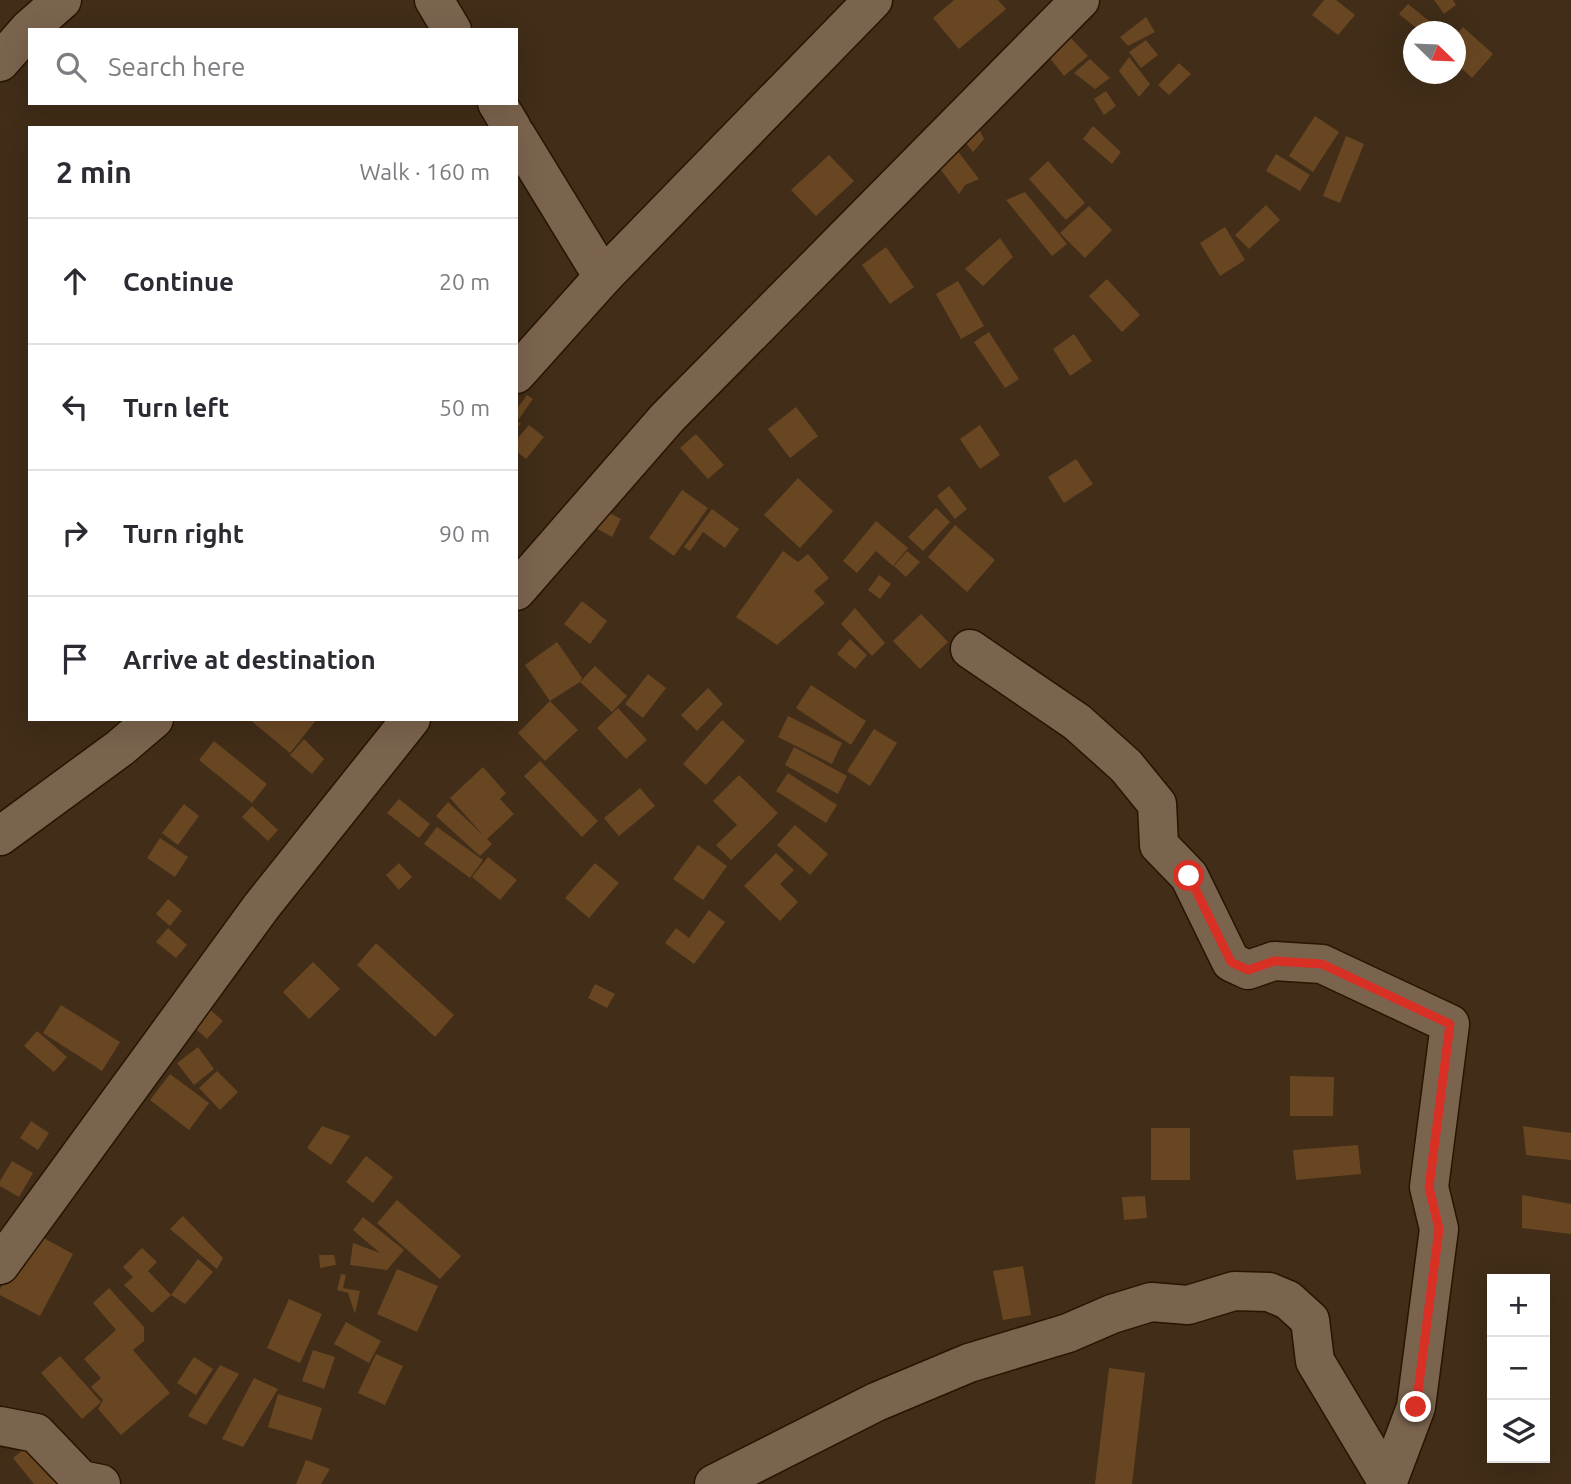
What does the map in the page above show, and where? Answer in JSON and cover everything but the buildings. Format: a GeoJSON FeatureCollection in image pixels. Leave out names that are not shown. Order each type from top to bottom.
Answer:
{"type":"FeatureCollection","features":[{"type":"Feature","properties":{"kind":"street"},"geometry":{"type":"LineString","coordinates":[[30,28],[62,0]]}},
{"type":"Feature","properties":{"kind":"street"},"geometry":{"type":"LineString","coordinates":[[434,0],[451,28]]}},
{"type":"Feature","properties":{"kind":"street"},"geometry":{"type":"LineString","coordinates":[[518,372],[603,277],[873,0]]}},
{"type":"Feature","properties":{"kind":"street"},"geometry":{"type":"LineString","coordinates":[[518,589],[667,418],[1080,0]]}},
{"type":"Feature","properties":{"kind":"street"},"geometry":{"type":"LineString","coordinates":[[0,62],[28,30]]}},
{"type":"Feature","properties":{"kind":"street"},"geometry":{"type":"LineString","coordinates":[[498,105],[511,126]]}},
{"type":"Feature","properties":{"kind":"street"},"geometry":{"type":"LineString","coordinates":[[518,138],[603,277]]}},
{"type":"Feature","properties":{"kind":"street"},"geometry":{"type":"LineString","coordinates":[[970,649],[1077,722],[1126,766],[1157,804],[1159,845],[1189,876],[1231,962],[1248,970],[1274,961],[1322,964],[1450,1024],[1429,1187],[1439,1229],[1416,1407],[1387,1483]]}},
{"type":"Feature","properties":{"kind":"street"},"geometry":{"type":"LineString","coordinates":[[0,836],[120,748],[152,721]]}},
{"type":"Feature","properties":{"kind":"street"},"geometry":{"type":"LineString","coordinates":[[0,1265],[261,907],[409,721]]}},
{"type":"Feature","properties":{"kind":"street"},"geometry":{"type":"LineString","coordinates":[[714,1484],[876,1402],[969,1363],[1068,1333],[1112,1314],[1151,1302],[1188,1305],[1234,1291],[1269,1292],[1288,1300],[1310,1320],[1315,1361],[1387,1483]]}},
{"type":"Feature","properties":{"kind":"street"},"geometry":{"type":"LineString","coordinates":[[0,1426],[36,1433],[81,1480],[101,1484]]}},
{"type":"Feature","properties":{"kind":"route"},"geometry":{"type":"LineString","coordinates":[[1189,876],[1231,962],[1248,970],[1274,961],[1322,964],[1450,1024],[1429,1187],[1439,1229],[1416,1407]]}}]}
